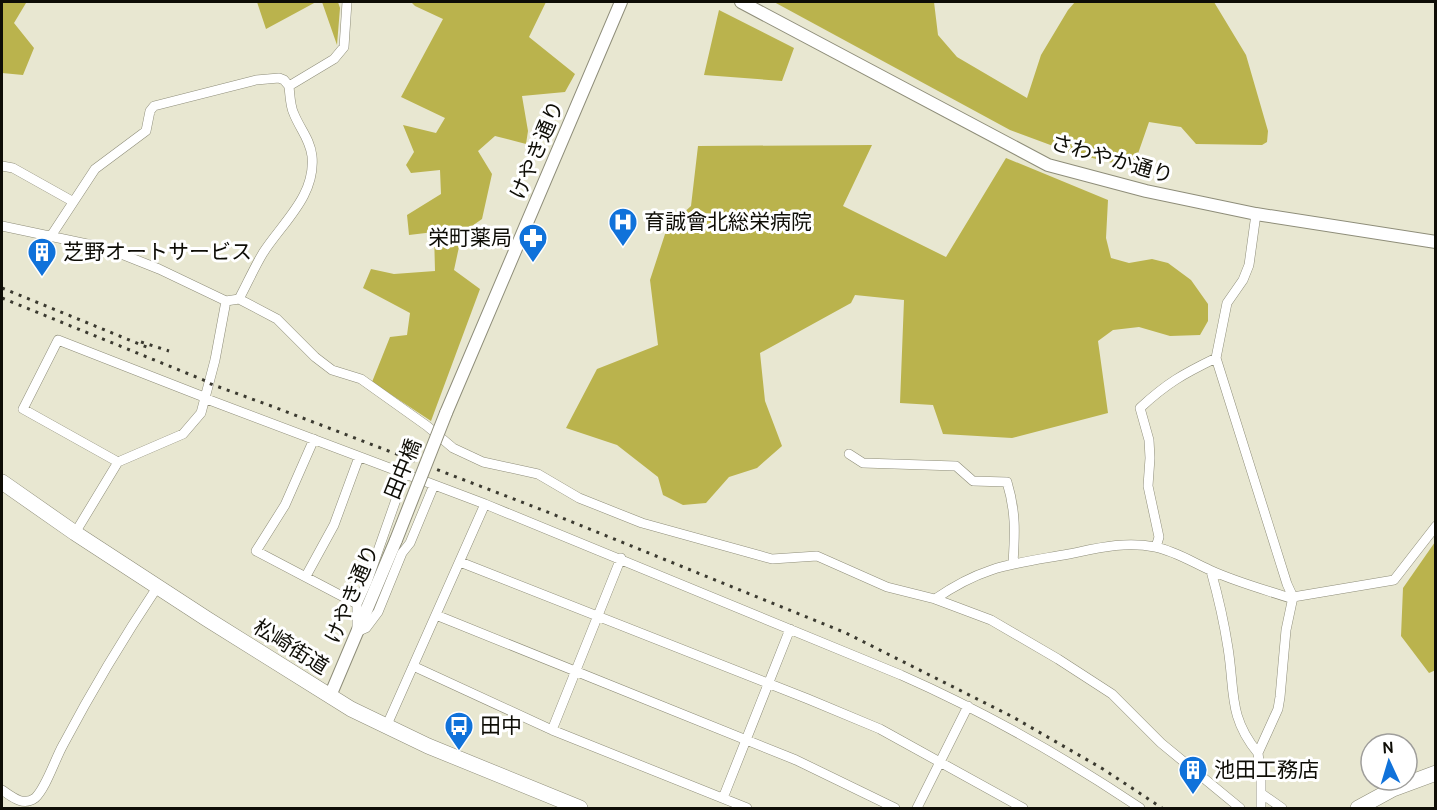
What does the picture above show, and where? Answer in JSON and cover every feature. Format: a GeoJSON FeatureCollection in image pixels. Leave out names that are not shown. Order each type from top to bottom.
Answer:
{"type":"FeatureCollection","features":[{"type":"Feature","properties":{"kind":"main road","name":"松崎街道"},"geometry":{"type":"LineString","coordinates":[[2,482],[75,533],[330,696],[386,727],[439,751],[580,808]]}},
{"type":"Feature","properties":{"kind":"main road"},"geometry":{"type":"LineString","coordinates":[[1358,808],[1393,789],[1436,773]]}},
{"type":"Feature","properties":{"kind":"street"},"geometry":{"type":"LineString","coordinates":[[289,86],[334,59],[344,47],[346,2]]}},
{"type":"Feature","properties":{"kind":"street","name":"けやき通り"},"geometry":{"type":"LineString","coordinates":[[446,413],[621,2]]}},
{"type":"Feature","properties":{"kind":"street","name":"さわやか通り"},"geometry":{"type":"LineString","coordinates":[[741,2],[1048,165],[1146,191],[1256,214],[1436,242]]}},
{"type":"Feature","properties":{"kind":"street"},"geometry":{"type":"LineString","coordinates":[[51,236],[95,168],[146,131],[150,111],[154,106],[256,80],[279,78],[289,86],[293,112],[307,137],[312,156],[311,171],[302,200],[263,253],[238,298]]}},
{"type":"Feature","properties":{"kind":"street"},"geometry":{"type":"LineString","coordinates":[[2,166],[13,168],[72,201]]}},
{"type":"Feature","properties":{"kind":"street"},"geometry":{"type":"LineString","coordinates":[[1256,214],[1249,265],[1243,280],[1227,303],[1216,358],[1293,598],[1286,630],[1278,709],[1258,753]]}},
{"type":"Feature","properties":{"kind":"street"},"geometry":{"type":"LineString","coordinates":[[2,226],[106,248],[159,269],[226,301],[238,298],[277,319],[315,357],[332,370],[361,380],[427,426],[453,448],[483,462],[538,474],[579,498],[642,523],[772,559],[818,556],[886,587],[935,598],[991,620],[1112,694],[1161,742],[1240,808]]}},
{"type":"Feature","properties":{"kind":"street"},"geometry":{"type":"LineString","coordinates":[[75,533],[118,462],[183,434],[201,413],[215,360],[226,301]]}},
{"type":"Feature","properties":{"kind":"street"},"geometry":{"type":"LineString","coordinates":[[118,462],[23,409],[58,340],[621,558],[901,675],[968,706],[1049,750],[1130,806],[1140,808]]}},
{"type":"Feature","properties":{"kind":"street"},"geometry":{"type":"LineString","coordinates":[[1156,547],[1159,537],[1148,486],[1149,440],[1140,408],[1180,375],[1216,358]]}},
{"type":"Feature","properties":{"kind":"street","name":"田中橋"},"geometry":{"type":"LineString","coordinates":[[396,540],[446,413]]}},
{"type":"Feature","properties":{"kind":"street"},"geometry":{"type":"LineString","coordinates":[[314,439],[285,505],[256,551],[357,604]]}},
{"type":"Feature","properties":{"kind":"street"},"geometry":{"type":"LineString","coordinates":[[849,454],[862,463],[956,466],[973,481],[1007,482],[1014,504],[1016,525],[1013,563]]}},
{"type":"Feature","properties":{"kind":"street"},"geometry":{"type":"LineString","coordinates":[[306,576],[334,525],[359,457]]}},
{"type":"Feature","properties":{"kind":"street"},"geometry":{"type":"LineString","coordinates":[[405,474],[357,604],[357,632],[366,628],[378,612],[434,485]]}},
{"type":"Feature","properties":{"kind":"street"},"geometry":{"type":"LineString","coordinates":[[386,727],[485,504]]}},
{"type":"Feature","properties":{"kind":"street"},"geometry":{"type":"LineString","coordinates":[[935,598],[973,575],[1013,563],[1110,545],[1136,544],[1156,547],[1189,559],[1211,571],[1293,598],[1394,580],[1436,526]]}},
{"type":"Feature","properties":{"kind":"street","name":"けやき通り"},"geometry":{"type":"LineString","coordinates":[[330,696],[396,540]]}},
{"type":"Feature","properties":{"kind":"street"},"geometry":{"type":"LineString","coordinates":[[552,730],[621,558]]}},
{"type":"Feature","properties":{"kind":"street"},"geometry":{"type":"LineString","coordinates":[[460,561],[880,729],[1023,808]]}},
{"type":"Feature","properties":{"kind":"street"},"geometry":{"type":"LineString","coordinates":[[1211,571],[1228,649],[1234,711],[1241,729],[1258,753],[1261,808]]}},
{"type":"Feature","properties":{"kind":"street"},"geometry":{"type":"LineString","coordinates":[[2,790],[26,802],[40,791],[62,746],[99,681],[158,586]]}},
{"type":"Feature","properties":{"kind":"street"},"geometry":{"type":"LineString","coordinates":[[436,615],[796,760],[895,808]]}},
{"type":"Feature","properties":{"kind":"street"},"geometry":{"type":"LineString","coordinates":[[723,798],[790,629]]}},
{"type":"Feature","properties":{"kind":"street"},"geometry":{"type":"LineString","coordinates":[[413,666],[552,730],[747,808]]}},
{"type":"Feature","properties":{"kind":"street"},"geometry":{"type":"LineString","coordinates":[[917,808],[968,706]]}},
{"type":"Feature","properties":{"kind":"street"},"geometry":{"type":"LineString","coordinates":[[1262,794],[1282,808]]}},
{"type":"Feature","properties":{"kind":"shaded area"},"geometry":{"type":"Polygon","coordinates":[[[2,2],[30,2],[26,3],[14,23],[34,48],[23,75],[2,73],[2,2]]]}},
{"type":"Feature","properties":{"kind":"shaded area"},"geometry":{"type":"Polygon","coordinates":[[[257,2],[316,2],[266,29],[257,2]]]}},
{"type":"Feature","properties":{"kind":"shaded area"},"geometry":{"type":"Polygon","coordinates":[[[322,2],[338,2],[340,8],[337,45],[322,2]]]}},
{"type":"Feature","properties":{"kind":"shaded area"},"geometry":{"type":"Polygon","coordinates":[[[411,2],[546,2],[529,37],[575,74],[565,92],[522,96],[528,131],[526,144],[495,136],[478,151],[492,174],[482,219],[462,233],[454,270],[480,289],[431,421],[372,382],[390,337],[407,335],[410,313],[363,288],[371,269],[394,274],[435,271],[434,232],[409,235],[407,215],[441,194],[440,170],[411,173],[406,165],[414,152],[403,125],[436,133],[445,118],[401,97],[443,19],[411,2]]]}},
{"type":"Feature","properties":{"kind":"shaded area"},"geometry":{"type":"Polygon","coordinates":[[[774,2],[934,2],[938,35],[957,57],[1027,98],[1041,55],[1075,2],[1214,2],[1246,55],[1268,131],[1267,142],[1262,145],[1196,144],[1181,127],[1149,122],[1133,168],[1072,153],[1010,130],[774,2]]]}},
{"type":"Feature","properties":{"kind":"shaded area"},"geometry":{"type":"Polygon","coordinates":[[[719,10],[794,48],[782,81],[704,75],[719,10]]]}},
{"type":"Feature","properties":{"kind":"shaded area"},"geometry":{"type":"Polygon","coordinates":[[[872,145],[843,206],[946,257],[1006,158],[1108,200],[1106,238],[1111,258],[1129,263],[1152,259],[1168,263],[1191,280],[1208,304],[1208,321],[1200,335],[1170,336],[1139,327],[1113,330],[1098,341],[1108,413],[1012,438],[943,434],[933,405],[900,403],[904,300],[855,295],[851,303],[760,353],[765,401],[782,446],[757,468],[729,477],[706,503],[683,505],[663,495],[658,477],[617,445],[566,428],[597,369],[658,345],[650,280],[667,228],[691,206],[698,146],[872,145]]]}},
{"type":"Feature","properties":{"kind":"shaded area"},"geometry":{"type":"Polygon","coordinates":[[[1435,542],[1436,670],[1429,673],[1401,636],[1403,588],[1435,542]]]}},
{"type":"Feature","properties":{"kind":"railway"},"geometry":{"type":"LineString","coordinates":[[2,288],[149,348]]}},
{"type":"Feature","properties":{"kind":"railway"},"geometry":{"type":"LineString","coordinates":[[2,298],[208,383],[545,511],[846,633],[1013,717],[1103,769],[1162,808]]}},
{"type":"Feature","properties":{"kind":"railway"},"geometry":{"type":"LineString","coordinates":[[141,342],[169,351]]}},
{"type":"Feature","properties":{"kind":"place","name":"育誠會北総栄病院"},"geometry":{"type":"Point","coordinates":[623,248]}},
{"type":"Feature","properties":{"kind":"place","name":"栄町薬局"},"geometry":{"type":"Point","coordinates":[533,264]}},
{"type":"Feature","properties":{"kind":"place","name":"芝野オートサービス"},"geometry":{"type":"Point","coordinates":[42,278]}},
{"type":"Feature","properties":{"kind":"place","name":"田中"},"geometry":{"type":"Point","coordinates":[459,752]}},
{"type":"Feature","properties":{"kind":"place","name":"池田工務店"},"geometry":{"type":"Point","coordinates":[1193,796]}}]}
